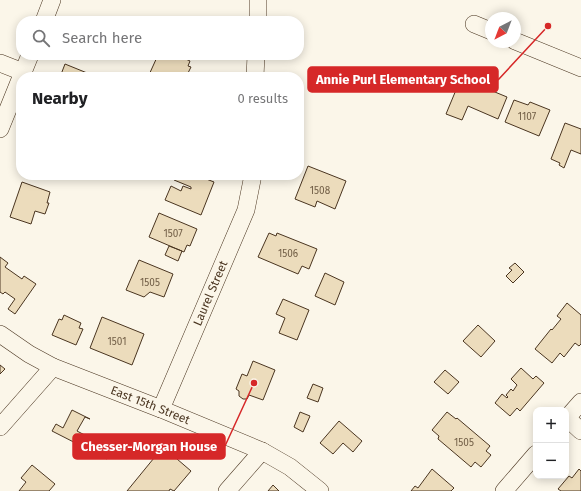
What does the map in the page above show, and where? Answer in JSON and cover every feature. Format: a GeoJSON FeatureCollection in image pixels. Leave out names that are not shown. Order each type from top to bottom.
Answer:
{"type":"FeatureCollection","features":[{"type":"Feature","properties":{"kind":"street"},"geometry":{"type":"LineString","coordinates":[[46,16],[52,0]]}},
{"type":"Feature","properties":{"kind":"street"},"geometry":{"type":"LineString","coordinates":[[258,0],[258,16]]}},
{"type":"Feature","properties":{"kind":"street"},"geometry":{"type":"LineString","coordinates":[[474,24],[485,29]]}},
{"type":"Feature","properties":{"kind":"street"},"geometry":{"type":"LineString","coordinates":[[521,43],[581,68]]}},
{"type":"Feature","properties":{"kind":"street"},"geometry":{"type":"LineString","coordinates":[[0,63],[23,72],[28,60]]}},
{"type":"Feature","properties":{"kind":"street"},"geometry":{"type":"LineString","coordinates":[[255,72],[256,60]]}},
{"type":"Feature","properties":{"kind":"street"},"geometry":{"type":"LineString","coordinates":[[0,129],[16,89]]}},
{"type":"Feature","properties":{"kind":"street","name":"Laurel Street"},"geometry":{"type":"LineString","coordinates":[[161,409],[246,210],[253,180]]}},
{"type":"Feature","properties":{"kind":"street","name":"East 15th Street"},"geometry":{"type":"LineString","coordinates":[[0,334],[29,354],[53,367],[161,409],[262,451],[290,467],[320,491]]}},
{"type":"Feature","properties":{"kind":"street"},"geometry":{"type":"LineString","coordinates":[[0,427],[53,367]]}},
{"type":"Feature","properties":{"kind":"street"},"geometry":{"type":"LineString","coordinates":[[569,416],[581,402]]}},
{"type":"Feature","properties":{"kind":"street"},"geometry":{"type":"LineString","coordinates":[[569,421],[581,431]]}},
{"type":"Feature","properties":{"kind":"street"},"geometry":{"type":"LineString","coordinates":[[227,491],[262,451]]}},
{"type":"Feature","properties":{"kind":"street"},"geometry":{"type":"LineString","coordinates":[[504,491],[533,457]]}},
{"type":"Feature","properties":{"kind":"building"},"geometry":{"type":"Polygon","coordinates":[[[156,60],[190,61],[188,66],[191,67],[188,72],[150,72],[156,60]]]}},
{"type":"Feature","properties":{"kind":"building"},"geometry":{"type":"Polygon","coordinates":[[[65,64],[85,72],[62,72],[65,64]]]}},
{"type":"Feature","properties":{"kind":"building"},"geometry":{"type":"Polygon","coordinates":[[[461,78],[507,97],[498,119],[468,106],[462,120],[446,114],[461,78]]]}},
{"type":"Feature","properties":{"kind":"building"},"geometry":{"type":"Polygon","coordinates":[[[514,100],[528,105],[530,102],[550,110],[539,136],[505,122],[514,100]]]}},
{"type":"Feature","properties":{"kind":"building"},"geometry":{"type":"Polygon","coordinates":[[[565,123],[581,129],[581,154],[571,150],[564,168],[559,165],[560,163],[551,159],[565,123]]]}},
{"type":"Feature","properties":{"kind":"building"},"geometry":{"type":"Polygon","coordinates":[[[308,166],[346,181],[335,209],[317,201],[315,207],[295,199],[302,180],[304,180],[308,166]]]}},
{"type":"Feature","properties":{"kind":"building"},"geometry":{"type":"Polygon","coordinates":[[[174,180],[209,180],[214,182],[201,215],[165,200],[171,186],[181,191],[183,186],[191,189],[191,187],[174,180]]]}},
{"type":"Feature","properties":{"kind":"building"},"geometry":{"type":"Polygon","coordinates":[[[22,182],[50,192],[47,203],[49,203],[45,214],[35,211],[31,224],[10,217],[22,182]]]}},
{"type":"Feature","properties":{"kind":"building"},"geometry":{"type":"Polygon","coordinates":[[[159,213],[197,229],[190,246],[187,245],[184,252],[149,237],[159,213]]]}},
{"type":"Feature","properties":{"kind":"building"},"geometry":{"type":"Polygon","coordinates":[[[269,233],[276,236],[277,233],[317,249],[309,269],[302,266],[298,274],[258,257],[269,233]]]}},
{"type":"Feature","properties":{"kind":"building"},"geometry":{"type":"Polygon","coordinates":[[[169,246],[182,251],[178,261],[165,255],[169,246]]]}},
{"type":"Feature","properties":{"kind":"building"},"geometry":{"type":"Polygon","coordinates":[[[0,257],[8,263],[5,267],[22,279],[24,276],[36,284],[15,314],[8,309],[15,299],[5,292],[3,294],[0,292],[0,257]]]}},
{"type":"Feature","properties":{"kind":"building"},"geometry":{"type":"Polygon","coordinates":[[[139,260],[173,274],[164,297],[150,292],[144,297],[126,290],[139,260]]]}},
{"type":"Feature","properties":{"kind":"building"},"geometry":{"type":"Polygon","coordinates":[[[515,263],[524,272],[513,283],[506,276],[512,270],[509,268],[515,263]]]}},
{"type":"Feature","properties":{"kind":"building"},"geometry":{"type":"Polygon","coordinates":[[[325,273],[344,282],[335,305],[315,296],[325,273]]]}},
{"type":"Feature","properties":{"kind":"building"},"geometry":{"type":"Polygon","coordinates":[[[283,299],[309,310],[297,340],[279,333],[285,318],[276,314],[283,299]]]}},
{"type":"Feature","properties":{"kind":"building"},"geometry":{"type":"Polygon","coordinates":[[[567,303],[581,315],[581,344],[579,346],[575,343],[564,357],[560,353],[552,363],[535,349],[561,319],[557,316],[567,303]]]}},
{"type":"Feature","properties":{"kind":"building"},"geometry":{"type":"Polygon","coordinates":[[[64,315],[81,323],[79,328],[83,329],[76,345],[52,335],[59,319],[62,320],[64,315]]]}},
{"type":"Feature","properties":{"kind":"building"},"geometry":{"type":"Polygon","coordinates":[[[102,317],[144,334],[132,365],[90,348],[102,317]]]}},
{"type":"Feature","properties":{"kind":"building"},"geometry":{"type":"Polygon","coordinates":[[[478,325],[495,341],[481,357],[463,341],[478,325]]]}},
{"type":"Feature","properties":{"kind":"building"},"geometry":{"type":"Polygon","coordinates":[[[253,361],[275,370],[263,400],[249,395],[247,399],[243,399],[239,396],[239,391],[236,389],[242,374],[247,376],[253,361]]]}},
{"type":"Feature","properties":{"kind":"building"},"geometry":{"type":"Polygon","coordinates":[[[0,365],[5,369],[0,374],[0,365]]]}},
{"type":"Feature","properties":{"kind":"building"},"geometry":{"type":"Polygon","coordinates":[[[521,368],[533,379],[536,376],[544,383],[520,411],[517,408],[510,416],[495,403],[502,394],[507,398],[508,397],[506,395],[511,389],[513,391],[517,385],[511,379],[521,368]]]}},
{"type":"Feature","properties":{"kind":"building"},"geometry":{"type":"Polygon","coordinates":[[[445,370],[459,382],[448,394],[434,382],[445,370]]]}},
{"type":"Feature","properties":{"kind":"building"},"geometry":{"type":"Polygon","coordinates":[[[313,384],[323,388],[318,402],[307,398],[313,384]]]}},
{"type":"Feature","properties":{"kind":"building"},"geometry":{"type":"Polygon","coordinates":[[[72,410],[90,419],[85,417],[77,431],[98,442],[101,435],[115,442],[107,459],[52,431],[56,424],[63,428],[72,410]]]}},
{"type":"Feature","properties":{"kind":"building"},"geometry":{"type":"Polygon","coordinates":[[[300,412],[310,416],[303,432],[294,427],[300,412]]]}},
{"type":"Feature","properties":{"kind":"building"},"geometry":{"type":"Polygon","coordinates":[[[447,412],[456,419],[457,418],[490,446],[486,451],[491,455],[481,467],[475,462],[471,467],[438,439],[439,436],[432,430],[447,412]]]}},
{"type":"Feature","properties":{"kind":"building"},"geometry":{"type":"Polygon","coordinates":[[[339,421],[362,441],[353,452],[343,443],[333,454],[320,443],[339,421]]]}},
{"type":"Feature","properties":{"kind":"building"},"geometry":{"type":"Polygon","coordinates":[[[163,447],[191,471],[174,491],[170,489],[169,491],[127,491],[163,447]]]}},
{"type":"Feature","properties":{"kind":"building"},"geometry":{"type":"Polygon","coordinates":[[[32,465],[55,484],[49,491],[19,491],[26,482],[21,478],[32,465]]]}},
{"type":"Feature","properties":{"kind":"building"},"geometry":{"type":"Polygon","coordinates":[[[432,469],[454,488],[451,491],[411,491],[415,486],[418,488],[432,469]]]}},
{"type":"Feature","properties":{"kind":"building"},"geometry":{"type":"Polygon","coordinates":[[[579,469],[581,471],[581,491],[561,491],[558,489],[566,479],[569,479],[569,476],[572,478],[579,469]]]}},
{"type":"Feature","properties":{"kind":"building"},"geometry":{"type":"Polygon","coordinates":[[[273,485],[279,491],[268,491],[273,485]]]}},
{"type":"Feature","properties":{"kind":"place","name":"Annie Purl Elementary School"},"geometry":{"type":"Point","coordinates":[548,26]}},
{"type":"Feature","properties":{"kind":"place","name":"Chesser-Morgan House"},"geometry":{"type":"Point","coordinates":[254,383]}}]}
